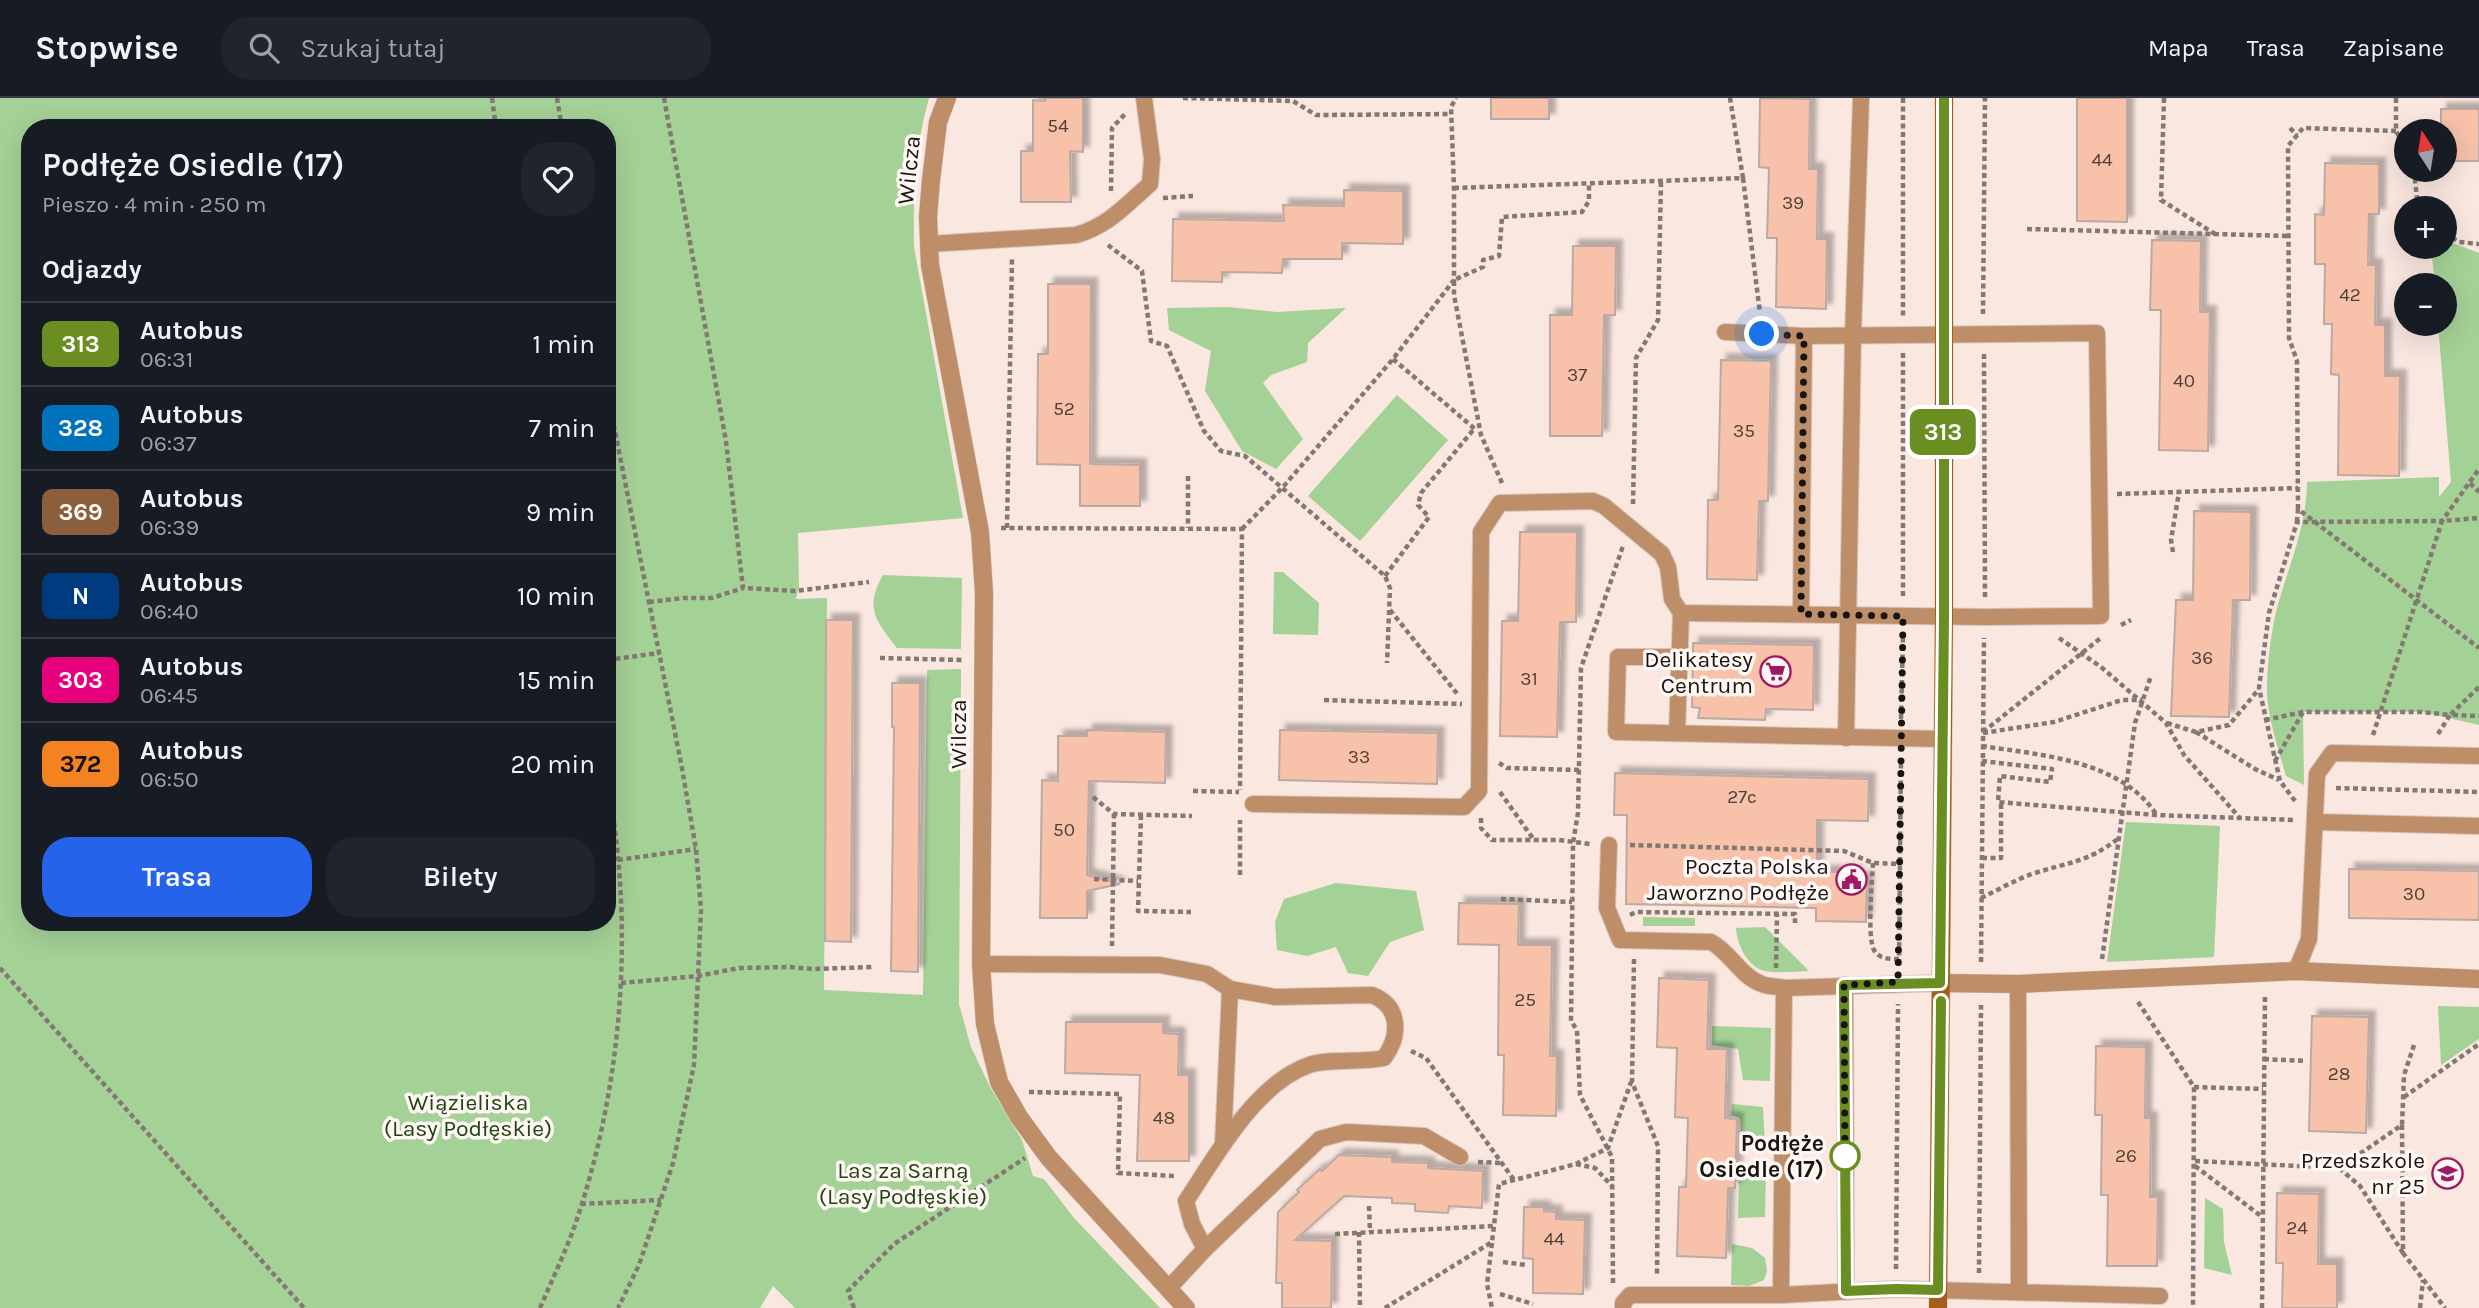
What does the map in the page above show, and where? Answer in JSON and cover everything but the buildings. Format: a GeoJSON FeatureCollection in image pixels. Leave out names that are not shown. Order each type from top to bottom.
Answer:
{"type":"FeatureCollection","features":[{"type":"Feature","properties":{"kind":"street","name":"Wilcza"},"geometry":{"type":"LineString","coordinates":[[947,98],[939,122],[931,180],[929,244],[930,265],[980,533],[984,593],[981,964],[985,1024],[999,1082],[1019,1117],[1041,1148],[1186,1308]]}},
{"type":"Feature","properties":{"kind":"street"},"geometry":{"type":"LineString","coordinates":[[1938,1299],[1944,617],[1944,98]]}},
{"type":"Feature","properties":{"kind":"street"},"geometry":{"type":"LineString","coordinates":[[1940,983],[2018,984],[2296,971],[2479,979]]}},
{"type":"Feature","properties":{"kind":"lane"},"geometry":{"type":"LineString","coordinates":[[1846,738],[1853,335],[1861,98]]}},
{"type":"Feature","properties":{"kind":"lane"},"geometry":{"type":"LineString","coordinates":[[929,244],[1076,235],[1095,229],[1150,184],[1152,159],[1137,103]]}},
{"type":"Feature","properties":{"kind":"lane"},"geometry":{"type":"LineString","coordinates":[[1681,613],[1944,617],[2101,615],[2097,333],[1804,336],[1725,332]]}},
{"type":"Feature","properties":{"kind":"lane"},"geometry":{"type":"LineString","coordinates":[[1801,614],[1804,336]]}},
{"type":"Feature","properties":{"kind":"lane"},"geometry":{"type":"LineString","coordinates":[[1244,808],[1464,807],[1479,792],[1480,758],[1473,704],[1481,532],[1500,503],[1593,501],[1604,506],[1662,554],[1668,566],[1672,599],[1681,613],[1677,733]]}},
{"type":"Feature","properties":{"kind":"lane"},"geometry":{"type":"LineString","coordinates":[[1680,657],[1618,657],[1616,732],[1941,739]]}},
{"type":"Feature","properties":{"kind":"lane"},"geometry":{"type":"LineString","coordinates":[[2296,971],[2309,939],[2311,821],[2317,774],[2332,753],[2479,756]]}},
{"type":"Feature","properties":{"kind":"lane"},"geometry":{"type":"LineString","coordinates":[[2311,821],[2479,826]]}},
{"type":"Feature","properties":{"kind":"lane"},"geometry":{"type":"LineString","coordinates":[[1609,845],[1608,908],[1620,940],[1711,942],[1723,948],[1753,980],[1764,985],[1780,987],[1940,983]]}},
{"type":"Feature","properties":{"kind":"lane"},"geometry":{"type":"LineString","coordinates":[[981,964],[1160,965],[1207,974],[1230,989],[1275,997],[1372,995],[1384,999],[1390,1005],[1395,1030],[1391,1049],[1384,1058],[1311,1064],[1295,1072],[1258,1102],[1223,1144],[1186,1201],[1192,1224],[1205,1249]]}},
{"type":"Feature","properties":{"kind":"lane"},"geometry":{"type":"LineString","coordinates":[[2018,984],[2019,1291]]}},
{"type":"Feature","properties":{"kind":"lane"},"geometry":{"type":"LineString","coordinates":[[1844,985],[1846,1291]]}},
{"type":"Feature","properties":{"kind":"lane"},"geometry":{"type":"LineString","coordinates":[[1780,987],[1781,1295]]}},
{"type":"Feature","properties":{"kind":"lane"},"geometry":{"type":"LineString","coordinates":[[1223,1144],[1230,989]]}},
{"type":"Feature","properties":{"kind":"lane"},"geometry":{"type":"LineString","coordinates":[[1168,1289],[1205,1249],[1320,1139],[1346,1132],[1423,1136],[1466,1159]]}},
{"type":"Feature","properties":{"kind":"lane"},"geometry":{"type":"LineString","coordinates":[[1626,1301],[1657,1295],[1781,1295],[1896,1289],[1938,1299],[2019,1291],[2160,1296]]}},
{"type":"Feature","properties":{"kind":"path"},"geometry":{"type":"LineString","coordinates":[[492,98],[495,119]]}},
{"type":"Feature","properties":{"kind":"path"},"geometry":{"type":"LineString","coordinates":[[557,98],[560,119]]}},
{"type":"Feature","properties":{"kind":"path"},"geometry":{"type":"LineString","coordinates":[[664,98],[726,440],[743,588]]}},
{"type":"Feature","properties":{"kind":"path"},"geometry":{"type":"LineString","coordinates":[[1183,98],[1293,101],[1316,115],[1451,114]]}},
{"type":"Feature","properties":{"kind":"path"},"geometry":{"type":"LineString","coordinates":[[1456,98],[1451,107],[1454,295],[1481,435],[1511,503]]}},
{"type":"Feature","properties":{"kind":"path"},"geometry":{"type":"LineString","coordinates":[[1730,98],[1743,178],[1762,334]]}},
{"type":"Feature","properties":{"kind":"path"},"geometry":{"type":"LineString","coordinates":[[1896,1289],[1903,616],[1903,98]]}},
{"type":"Feature","properties":{"kind":"path"},"geometry":{"type":"LineString","coordinates":[[2164,98],[2161,200],[2216,234]]}},
{"type":"Feature","properties":{"kind":"path"},"geometry":{"type":"LineString","coordinates":[[2396,98],[2396,119]]}},
{"type":"Feature","properties":{"kind":"path"},"geometry":{"type":"LineString","coordinates":[[1111,201],[1112,128],[1137,103]]}},
{"type":"Feature","properties":{"kind":"path"},"geometry":{"type":"LineString","coordinates":[[2290,128],[2297,135]]}},
{"type":"Feature","properties":{"kind":"path"},"geometry":{"type":"LineString","coordinates":[[2311,821],[2280,780],[2259,688],[2269,613],[2297,522],[2298,509],[2297,361],[2289,338],[2288,146],[2303,128],[2394,131]]}},
{"type":"Feature","properties":{"kind":"path"},"geometry":{"type":"LineString","coordinates":[[1454,188],[1743,178]]}},
{"type":"Feature","properties":{"kind":"path"},"geometry":{"type":"LineString","coordinates":[[1629,527],[1633,513],[1636,358],[1658,320],[1661,181]]}},
{"type":"Feature","properties":{"kind":"path"},"geometry":{"type":"LineString","coordinates":[[1240,875],[1244,808],[1240,792],[1242,529],[1283,487],[1393,359],[1454,279],[1483,267],[1483,260],[1499,256],[1502,217],[1582,212],[1588,201],[1589,184]]}},
{"type":"Feature","properties":{"kind":"path"},"geometry":{"type":"LineString","coordinates":[[2026,229],[2289,236]]}},
{"type":"Feature","properties":{"kind":"path"},"geometry":{"type":"LineString","coordinates":[[2457,241],[2479,244]]}},
{"type":"Feature","properties":{"kind":"path"},"geometry":{"type":"LineString","coordinates":[[1106,243],[1142,271],[1151,341],[1167,345],[1204,431],[1221,451],[1245,456],[1385,576],[1390,588],[1387,663]]}},
{"type":"Feature","properties":{"kind":"path"},"geometry":{"type":"LineString","coordinates":[[1007,528],[1012,249]]}},
{"type":"Feature","properties":{"kind":"path"},"geometry":{"type":"LineString","coordinates":[[1393,359],[1481,435]]}},
{"type":"Feature","properties":{"kind":"path"},"geometry":{"type":"LineString","coordinates":[[1385,576],[1429,517],[1418,505],[1421,493],[1474,429]]}},
{"type":"Feature","properties":{"kind":"path"},"geometry":{"type":"LineString","coordinates":[[616,436],[696,849],[701,910],[694,1065],[673,1163],[639,1265],[618,1308]]}},
{"type":"Feature","properties":{"kind":"path"},"geometry":{"type":"LineString","coordinates":[[2381,712],[2442,522],[2479,469]]}},
{"type":"Feature","properties":{"kind":"path"},"geometry":{"type":"LineString","coordinates":[[1188,477],[1188,528]]}},
{"type":"Feature","properties":{"kind":"path"},"geometry":{"type":"LineString","coordinates":[[2470,483],[2479,492]]}},
{"type":"Feature","properties":{"kind":"path"},"geometry":{"type":"LineString","coordinates":[[2099,494],[2298,488]]}},
{"type":"Feature","properties":{"kind":"path"},"geometry":{"type":"LineString","coordinates":[[2173,552],[2171,540],[2179,492]]}},
{"type":"Feature","properties":{"kind":"path"},"geometry":{"type":"LineString","coordinates":[[2298,509],[2479,648]]}},
{"type":"Feature","properties":{"kind":"path"},"geometry":{"type":"LineString","coordinates":[[2297,522],[2442,522],[2479,518]]}},
{"type":"Feature","properties":{"kind":"path"},"geometry":{"type":"LineString","coordinates":[[996,528],[1242,529]]}},
{"type":"Feature","properties":{"kind":"path"},"geometry":{"type":"LineString","coordinates":[[649,602],[712,598],[743,588],[795,591],[869,582]]}},
{"type":"Feature","properties":{"kind":"path"},"geometry":{"type":"LineString","coordinates":[[1389,610],[1473,704]]}},
{"type":"Feature","properties":{"kind":"path"},"geometry":{"type":"LineString","coordinates":[[2031,616],[2101,667],[2166,723],[2184,755],[2240,818]]}},
{"type":"Feature","properties":{"kind":"path"},"geometry":{"type":"LineString","coordinates":[[2131,620],[2110,631],[1982,733],[2054,722],[2122,700],[2142,700]]}},
{"type":"Feature","properties":{"kind":"path"},"geometry":{"type":"LineString","coordinates":[[616,659],[659,653]]}},
{"type":"Feature","properties":{"kind":"path"},"geometry":{"type":"LineString","coordinates":[[880,658],[983,660]]}},
{"type":"Feature","properties":{"kind":"path"},"geometry":{"type":"LineString","coordinates":[[2097,980],[2135,723],[2151,676]]}},
{"type":"Feature","properties":{"kind":"path"},"geometry":{"type":"LineString","coordinates":[[2423,755],[2450,715],[2479,687]]}},
{"type":"Feature","properties":{"kind":"path"},"geometry":{"type":"LineString","coordinates":[[2196,732],[2229,724],[2259,688]]}},
{"type":"Feature","properties":{"kind":"path"},"geometry":{"type":"LineString","coordinates":[[1324,699],[1473,704]]}},
{"type":"Feature","properties":{"kind":"path"},"geometry":{"type":"LineString","coordinates":[[2265,720],[2303,712],[2422,712],[2479,716]]}},
{"type":"Feature","properties":{"kind":"path"},"geometry":{"type":"LineString","coordinates":[[2275,761],[2303,712]]}},
{"type":"Feature","properties":{"kind":"path"},"geometry":{"type":"LineString","coordinates":[[2166,723],[2196,732],[2255,769],[2280,780]]}},
{"type":"Feature","properties":{"kind":"path"},"geometry":{"type":"LineString","coordinates":[[1982,746],[2059,757],[2106,774],[2148,802],[2156,815]]}},
{"type":"Feature","properties":{"kind":"path"},"geometry":{"type":"LineString","coordinates":[[1480,758],[1507,768],[1579,770]]}},
{"type":"Feature","properties":{"kind":"path"},"geometry":{"type":"LineString","coordinates":[[1480,758],[1534,840]]}},
{"type":"Feature","properties":{"kind":"path"},"geometry":{"type":"LineString","coordinates":[[1982,761],[2052,769],[2050,782],[2000,776],[1998,802],[2122,813],[2311,821]]}},
{"type":"Feature","properties":{"kind":"path"},"geometry":{"type":"LineString","coordinates":[[2317,787],[2479,792]]}},
{"type":"Feature","properties":{"kind":"path"},"geometry":{"type":"LineString","coordinates":[[1193,791],[1240,792]]}},
{"type":"Feature","properties":{"kind":"path"},"geometry":{"type":"LineString","coordinates":[[1479,792],[1481,828],[1492,840],[1844,851],[1872,863],[1900,864]]}},
{"type":"Feature","properties":{"kind":"path"},"geometry":{"type":"LineString","coordinates":[[1093,797],[1114,814],[1192,816]]}},
{"type":"Feature","properties":{"kind":"path"},"geometry":{"type":"LineString","coordinates":[[1982,858],[2001,858],[2001,802]]}},
{"type":"Feature","properties":{"kind":"path"},"geometry":{"type":"LineString","coordinates":[[1111,965],[1114,814]]}},
{"type":"Feature","properties":{"kind":"path"},"geometry":{"type":"LineString","coordinates":[[1141,816],[1138,911],[1191,912]]}},
{"type":"Feature","properties":{"kind":"path"},"geometry":{"type":"LineString","coordinates":[[540,1308],[575,1225],[598,1145],[611,1070],[621,983],[622,912],[616,832]]}},
{"type":"Feature","properties":{"kind":"path"},"geometry":{"type":"LineString","coordinates":[[1981,898],[2031,874],[2083,860],[2119,838]]}},
{"type":"Feature","properties":{"kind":"path"},"geometry":{"type":"LineString","coordinates":[[618,860],[696,849]]}},
{"type":"Feature","properties":{"kind":"path"},"geometry":{"type":"LineString","coordinates":[[1872,863],[1871,943],[1879,956],[1899,959]]}},
{"type":"Feature","properties":{"kind":"path"},"geometry":{"type":"LineString","coordinates":[[1094,879],[1138,881]]}},
{"type":"Feature","properties":{"kind":"path"},"geometry":{"type":"LineString","coordinates":[[1502,899],[1572,902]]}},
{"type":"Feature","properties":{"kind":"path"},"geometry":{"type":"LineString","coordinates":[[1636,912],[1795,914],[1795,923]]}},
{"type":"Feature","properties":{"kind":"path"},"geometry":{"type":"LineString","coordinates":[[1777,914],[1780,987]]}},
{"type":"Feature","properties":{"kind":"path"},"geometry":{"type":"LineString","coordinates":[[1492,1308],[1487,1284],[1499,1184],[1576,1164],[1608,1148],[1632,1082],[1634,940]]}},
{"type":"Feature","properties":{"kind":"path"},"geometry":{"type":"LineString","coordinates":[[621,983],[698,976],[739,968],[874,967]]}},
{"type":"Feature","properties":{"kind":"path"},"geometry":{"type":"LineString","coordinates":[[0,968],[304,1308]]}},
{"type":"Feature","properties":{"kind":"path"},"geometry":{"type":"LineString","coordinates":[[2262,1308],[2265,973]]}},
{"type":"Feature","properties":{"kind":"path"},"geometry":{"type":"LineString","coordinates":[[2138,1002],[2194,1087],[2193,1308]]}},
{"type":"Feature","properties":{"kind":"path"},"geometry":{"type":"LineString","coordinates":[[2403,1097],[2479,1044]]}},
{"type":"Feature","properties":{"kind":"path"},"geometry":{"type":"LineString","coordinates":[[2403,1254],[2404,1075],[2414,1045]]}},
{"type":"Feature","properties":{"kind":"path"},"geometry":{"type":"LineString","coordinates":[[1426,1058],[1514,1180]]}},
{"type":"Feature","properties":{"kind":"path"},"geometry":{"type":"LineString","coordinates":[[2264,1059],[2306,1061]]}},
{"type":"Feature","properties":{"kind":"path"},"geometry":{"type":"LineString","coordinates":[[1632,1082],[1658,1146],[1657,1295]]}},
{"type":"Feature","properties":{"kind":"path"},"geometry":{"type":"LineString","coordinates":[[2194,1087],[2263,1089]]}},
{"type":"Feature","properties":{"kind":"path"},"geometry":{"type":"LineString","coordinates":[[1029,1092],[1120,1094],[1118,1173],[1202,1178]]}},
{"type":"Feature","properties":{"kind":"path"},"geometry":{"type":"LineString","coordinates":[[2195,1163],[2339,1168],[2402,1125]]}},
{"type":"Feature","properties":{"kind":"path"},"geometry":{"type":"LineString","coordinates":[[854,1308],[848,1291],[894,1244],[1041,1148]]}},
{"type":"Feature","properties":{"kind":"path"},"geometry":{"type":"LineString","coordinates":[[1466,1159],[1502,1163]]}},
{"type":"Feature","properties":{"kind":"path"},"geometry":{"type":"LineString","coordinates":[[2195,1163],[2262,1217]]}},
{"type":"Feature","properties":{"kind":"path"},"geometry":{"type":"LineString","coordinates":[[1576,1164],[1595,1168],[1612,1186]]}},
{"type":"Feature","properties":{"kind":"path"},"geometry":{"type":"LineString","coordinates":[[2339,1168],[2360,1186],[2403,1254],[2445,1308]]}},
{"type":"Feature","properties":{"kind":"path"},"geometry":{"type":"LineString","coordinates":[[581,1204],[661,1200]]}},
{"type":"Feature","properties":{"kind":"path"},"geometry":{"type":"LineString","coordinates":[[1369,1206],[1370,1232]]}},
{"type":"Feature","properties":{"kind":"path"},"geometry":{"type":"LineString","coordinates":[[1335,1234],[1494,1226]]}},
{"type":"Feature","properties":{"kind":"path"},"geometry":{"type":"LineString","coordinates":[[1359,1232],[1360,1308]]}},
{"type":"Feature","properties":{"kind":"path"},"geometry":{"type":"LineString","coordinates":[[1385,1308],[1492,1242]]}},
{"type":"Feature","properties":{"kind":"path"},"geometry":{"type":"LineString","coordinates":[[1503,1262],[1526,1265]]}},
{"type":"Feature","properties":{"kind":"path"},"geometry":{"type":"LineString","coordinates":[[2420,1308],[2423,1279]]}},
{"type":"Feature","properties":{"kind":"path"},"geometry":{"type":"LineString","coordinates":[[1500,1294],[1533,1304]]}},
{"type":"Feature","properties":{"kind":"green space","name":"Wiązieliska (Lasy Podłęskie)"},"geometry":{"type":"Polygon","coordinates":[[[0,98],[929,98],[916,172],[914,247],[963,518],[798,533],[799,587],[796,599],[827,598],[824,990],[923,995],[927,670],[961,669],[959,1004],[971,1047],[990,1087],[1022,1140],[1033,1176],[1044,1179],[1074,1218],[1160,1308],[795,1308],[773,1286],[760,1308],[0,1308],[0,98]]]}},
{"type":"Feature","properties":{"kind":"green space"},"geometry":{"type":"Polygon","coordinates":[[[2457,245],[2479,253],[2479,725],[2422,712],[2303,712],[2304,785],[2286,776],[2271,720],[2267,687],[2274,620],[2300,533],[2307,482],[2439,477],[2439,497],[2451,482],[2439,336],[2457,336],[2457,273],[2434,273],[2432,259],[2457,259],[2457,245]]]}},
{"type":"Feature","properties":{"kind":"green space"},"geometry":{"type":"Polygon","coordinates":[[[1228,307],[1277,312],[1346,308],[1308,343],[1307,362],[1271,375],[1263,383],[1303,439],[1276,469],[1242,451],[1205,391],[1211,351],[1169,330],[1167,308],[1228,307]]]}},
{"type":"Feature","properties":{"kind":"green space"},"geometry":{"type":"Polygon","coordinates":[[[1397,395],[1448,440],[1360,541],[1308,496],[1397,395]]]}},
{"type":"Feature","properties":{"kind":"green space"},"geometry":{"type":"Polygon","coordinates":[[[1274,572],[1283,572],[1319,603],[1318,635],[1273,634],[1274,572]]]}},
{"type":"Feature","properties":{"kind":"green space"},"geometry":{"type":"Polygon","coordinates":[[[883,575],[962,578],[961,649],[897,648],[875,614],[874,597],[883,575]]]}},
{"type":"Feature","properties":{"kind":"green space"},"geometry":{"type":"Polygon","coordinates":[[[2126,822],[2220,826],[2214,957],[2107,962],[2126,822]]]}},
{"type":"Feature","properties":{"kind":"green space"},"geometry":{"type":"Polygon","coordinates":[[[1336,883],[1416,891],[1424,930],[1390,942],[1368,976],[1348,973],[1336,947],[1307,956],[1277,950],[1275,922],[1284,899],[1336,883]]]}},
{"type":"Feature","properties":{"kind":"green space"},"geometry":{"type":"Polygon","coordinates":[[[1643,917],[1695,918],[1695,926],[1643,926],[1643,917]]]}},
{"type":"Feature","properties":{"kind":"green space"},"geometry":{"type":"Polygon","coordinates":[[[1765,927],[1809,971],[1770,972],[1759,969],[1748,960],[1738,941],[1736,928],[1765,927]]]}},
{"type":"Feature","properties":{"kind":"green space"},"geometry":{"type":"Polygon","coordinates":[[[2438,1006],[2479,1007],[2479,1039],[2441,1065],[2438,1006]]]}},
{"type":"Feature","properties":{"kind":"green space"},"geometry":{"type":"Polygon","coordinates":[[[1712,1026],[1771,1028],[1770,1081],[1743,1080],[1738,1049],[1712,1045],[1712,1026]]]}},
{"type":"Feature","properties":{"kind":"green space"},"geometry":{"type":"Polygon","coordinates":[[[1732,1104],[1763,1107],[1765,1146],[1742,1148],[1740,1118],[1731,1115],[1732,1104]]]}},
{"type":"Feature","properties":{"kind":"green space"},"geometry":{"type":"Polygon","coordinates":[[[1766,1173],[1765,1217],[1738,1218],[1739,1174],[1766,1173]]]}},
{"type":"Feature","properties":{"kind":"green space"},"geometry":{"type":"Polygon","coordinates":[[[2205,1198],[2223,1209],[2224,1242],[2232,1275],[2204,1268],[2205,1198]]]}},
{"type":"Feature","properties":{"kind":"green space"},"geometry":{"type":"Polygon","coordinates":[[[1732,1244],[1752,1248],[1765,1258],[1767,1271],[1764,1280],[1749,1286],[1731,1285],[1732,1244]]]}},
{"type":"Feature","properties":{"kind":"bus line","name":"313"},"geometry":{"type":"LineString","coordinates":[[1941,1001],[1938,1290],[1846,1291],[1844,985],[1940,983],[1944,617],[1944,98]]}},
{"type":"Feature","properties":{"kind":"place","name":"Delikatesy Centrum"},"geometry":{"type":"Point","coordinates":[1776,672]}},
{"type":"Feature","properties":{"kind":"place","name":"Poczta Polska Jaworzno Podłęże"},"geometry":{"type":"Point","coordinates":[1852,879]}},
{"type":"Feature","properties":{"kind":"place","name":"Podłęże Osiedle (17)"},"geometry":{"type":"Point","coordinates":[1845,1156]}},
{"type":"Feature","properties":{"kind":"place","name":"Przedszkole nr 25"},"geometry":{"type":"Point","coordinates":[2448,1173]}},
{"type":"Feature","properties":{"kind":"route"},"geometry":{"type":"LineString","coordinates":[[1762,334],[1804,336],[1801,614],[1903,616],[1898,982],[1844,985],[1845,1156]]}},
{"type":"Feature","properties":{"kind":"park label","name":"Las za Sarną (Lasy Podłęskie)"},"geometry":{"type":"Point","coordinates":[903,1183]}}]}
